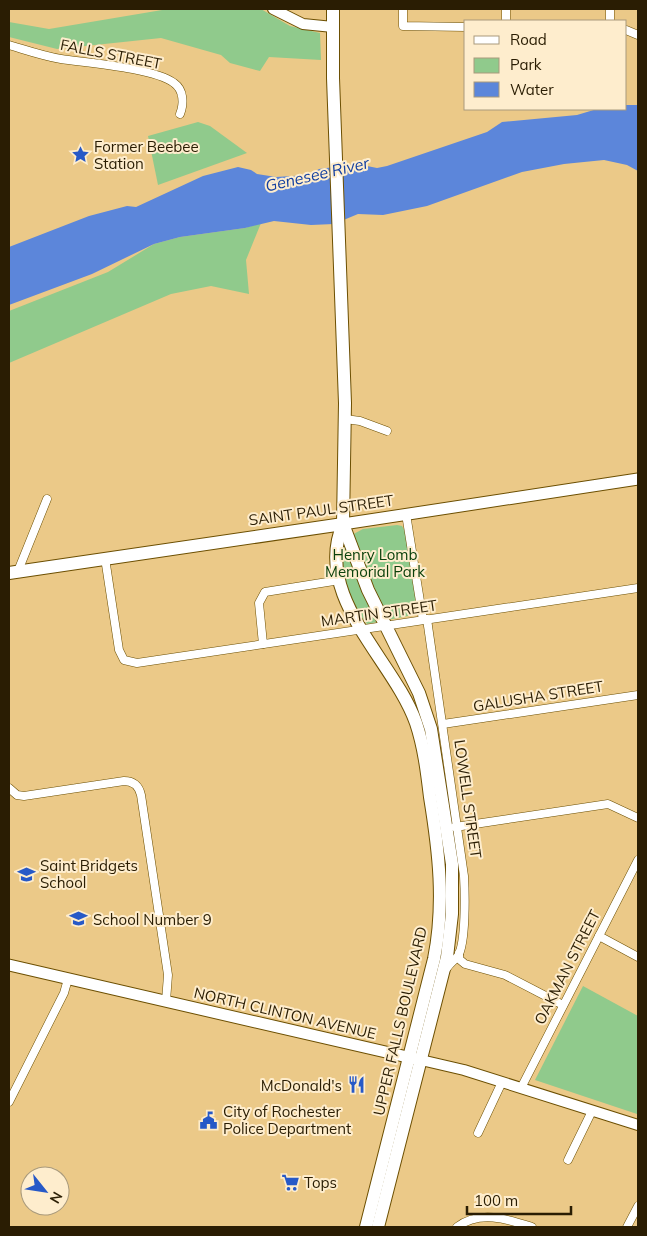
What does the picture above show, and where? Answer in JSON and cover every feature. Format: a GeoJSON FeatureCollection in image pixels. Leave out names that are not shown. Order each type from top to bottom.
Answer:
{"type":"FeatureCollection","features":[{"type":"Feature","properties":{"kind":"main road"},"geometry":{"type":"LineString","coordinates":[[333,9],[334,105],[345,403],[343,524]]}},
{"type":"Feature","properties":{"kind":"main road","name":"SAINT PAUL STREET"},"geometry":{"type":"LineString","coordinates":[[13,572],[638,479]]}},
{"type":"Feature","properties":{"kind":"main road","name":"UPPER FALLS BOULEVARD"},"geometry":{"type":"LineString","coordinates":[[343,524],[338,550],[340,580],[349,608],[396,682],[415,722],[447,829],[441,871],[439,933],[415,1059],[378,1227]]}},
{"type":"Feature","properties":{"kind":"main road","name":"UPPER FALLS BOULEVARD"},"geometry":{"type":"LineString","coordinates":[[343,524],[364,580],[419,694],[429,722],[452,870],[453,901],[450,938],[442,978],[415,1059],[366,1227]]}},
{"type":"Feature","properties":{"kind":"main road","name":"NORTH CLINTON AVENUE"},"geometry":{"type":"LineString","coordinates":[[9,965],[415,1059]]}},
{"type":"Feature","properties":{"kind":"street"},"geometry":{"type":"LineString","coordinates":[[273,9],[303,24],[333,27]]}},
{"type":"Feature","properties":{"kind":"street"},"geometry":{"type":"LineString","coordinates":[[403,9],[403,26],[464,27]]}},
{"type":"Feature","properties":{"kind":"street","name":"FALLS STREET"},"geometry":{"type":"LineString","coordinates":[[9,46],[170,80],[177,86],[182,95],[183,104],[180,114]]}},
{"type":"Feature","properties":{"kind":"street"},"geometry":{"type":"LineString","coordinates":[[345,419],[387,431]]}},
{"type":"Feature","properties":{"kind":"street"},"geometry":{"type":"LineString","coordinates":[[13,572],[48,499]]}},
{"type":"Feature","properties":{"kind":"street","name":"LOWELL STREET"},"geometry":{"type":"LineString","coordinates":[[406,514],[443,724],[447,829],[464,886],[463,920],[459,952],[442,978]]}},
{"type":"Feature","properties":{"kind":"street","name":"MARTIN STREET"},"geometry":{"type":"LineString","coordinates":[[105,558],[119,650],[124,660],[136,663],[638,588]]}},
{"type":"Feature","properties":{"kind":"street"},"geometry":{"type":"LineString","coordinates":[[264,644],[259,603],[261,595],[265,592],[340,580]]}},
{"type":"Feature","properties":{"kind":"street","name":"GALUSHA STREET"},"geometry":{"type":"LineString","coordinates":[[443,724],[638,694]]}},
{"type":"Feature","properties":{"kind":"street"},"geometry":{"type":"LineString","coordinates":[[9,788],[17,795],[24,796],[124,781],[137,785],[141,795],[168,975],[166,1001]]}},
{"type":"Feature","properties":{"kind":"street"},"geometry":{"type":"LineString","coordinates":[[447,829],[608,804],[638,818]]}},
{"type":"Feature","properties":{"kind":"street","name":"OAKMAN STREET"},"geometry":{"type":"LineString","coordinates":[[521,1088],[637,865]]}},
{"type":"Feature","properties":{"kind":"street"},"geometry":{"type":"LineString","coordinates":[[599,936],[638,957]]}},
{"type":"Feature","properties":{"kind":"street"},"geometry":{"type":"LineString","coordinates":[[459,952],[459,959],[465,964],[504,974],[563,1005]]}},
{"type":"Feature","properties":{"kind":"street"},"geometry":{"type":"LineString","coordinates":[[9,1102],[64,993],[68,978]]}},
{"type":"Feature","properties":{"kind":"street","name":"NORTH CLINTON AVENUE"},"geometry":{"type":"LineString","coordinates":[[415,1059],[464,1070],[638,1125]]}},
{"type":"Feature","properties":{"kind":"street"},"geometry":{"type":"LineString","coordinates":[[478,1133],[502,1082]]}},
{"type":"Feature","properties":{"kind":"street"},"geometry":{"type":"LineString","coordinates":[[568,1160],[592,1111]]}},
{"type":"Feature","properties":{"kind":"street"},"geometry":{"type":"LineString","coordinates":[[627,1227],[638,1206]]}},
{"type":"Feature","properties":{"kind":"street"},"geometry":{"type":"LineString","coordinates":[[457,1227],[473,1218],[485,1216],[532,1227]]}},
{"type":"Feature","properties":{"kind":"green space"},"geometry":{"type":"Polygon","coordinates":[[[168,9],[261,9],[290,26],[320,33],[321,60],[269,57],[260,71],[230,63],[221,55],[161,38],[57,49],[9,37],[9,22],[49,29],[168,9]]]}},
{"type":"Feature","properties":{"kind":"green space"},"geometry":{"type":"Polygon","coordinates":[[[198,122],[210,126],[247,153],[158,185],[148,136],[198,122]]]}},
{"type":"Feature","properties":{"kind":"green space"},"geometry":{"type":"Polygon","coordinates":[[[261,223],[246,260],[249,294],[211,286],[171,294],[9,363],[9,311],[108,272],[154,244],[180,237],[245,228],[261,223]]]}},
{"type":"Feature","properties":{"kind":"green space","name":"Henry Lomb Memorial Park"},"geometry":{"type":"Polygon","coordinates":[[[402,526],[405,531],[418,614],[367,624],[358,613],[344,585],[342,540],[363,529],[402,526]]]}},
{"type":"Feature","properties":{"kind":"green space"},"geometry":{"type":"Polygon","coordinates":[[[583,986],[638,1016],[637,1114],[535,1080],[583,986]]]}},
{"type":"Feature","properties":{"kind":"water","name":"Genesee River"},"geometry":{"type":"Polygon","coordinates":[[[627,105],[638,105],[638,171],[627,165],[604,160],[564,164],[522,172],[427,206],[383,215],[358,214],[334,224],[311,225],[274,221],[245,228],[180,237],[154,244],[92,274],[9,305],[9,247],[89,216],[127,206],[136,207],[203,176],[238,167],[251,170],[257,174],[276,177],[309,175],[319,169],[357,164],[377,168],[487,132],[502,122],[577,115],[594,110],[627,110],[627,105]]]}},
{"type":"Feature","properties":{"kind":"place","name":"Former Beebee Station"},"geometry":{"type":"Point","coordinates":[80,155]}},
{"type":"Feature","properties":{"kind":"place","name":"Saint Bridgets School"},"geometry":{"type":"Point","coordinates":[26,874]}},
{"type":"Feature","properties":{"kind":"place","name":"School Number 9"},"geometry":{"type":"Point","coordinates":[79,919]}},
{"type":"Feature","properties":{"kind":"place","name":"McDonald's"},"geometry":{"type":"Point","coordinates":[356,1085]}},
{"type":"Feature","properties":{"kind":"place","name":"City of Rochester Police Department"},"geometry":{"type":"Point","coordinates":[209,1120]}},
{"type":"Feature","properties":{"kind":"place","name":"Tops"},"geometry":{"type":"Point","coordinates":[290,1182]}}]}
